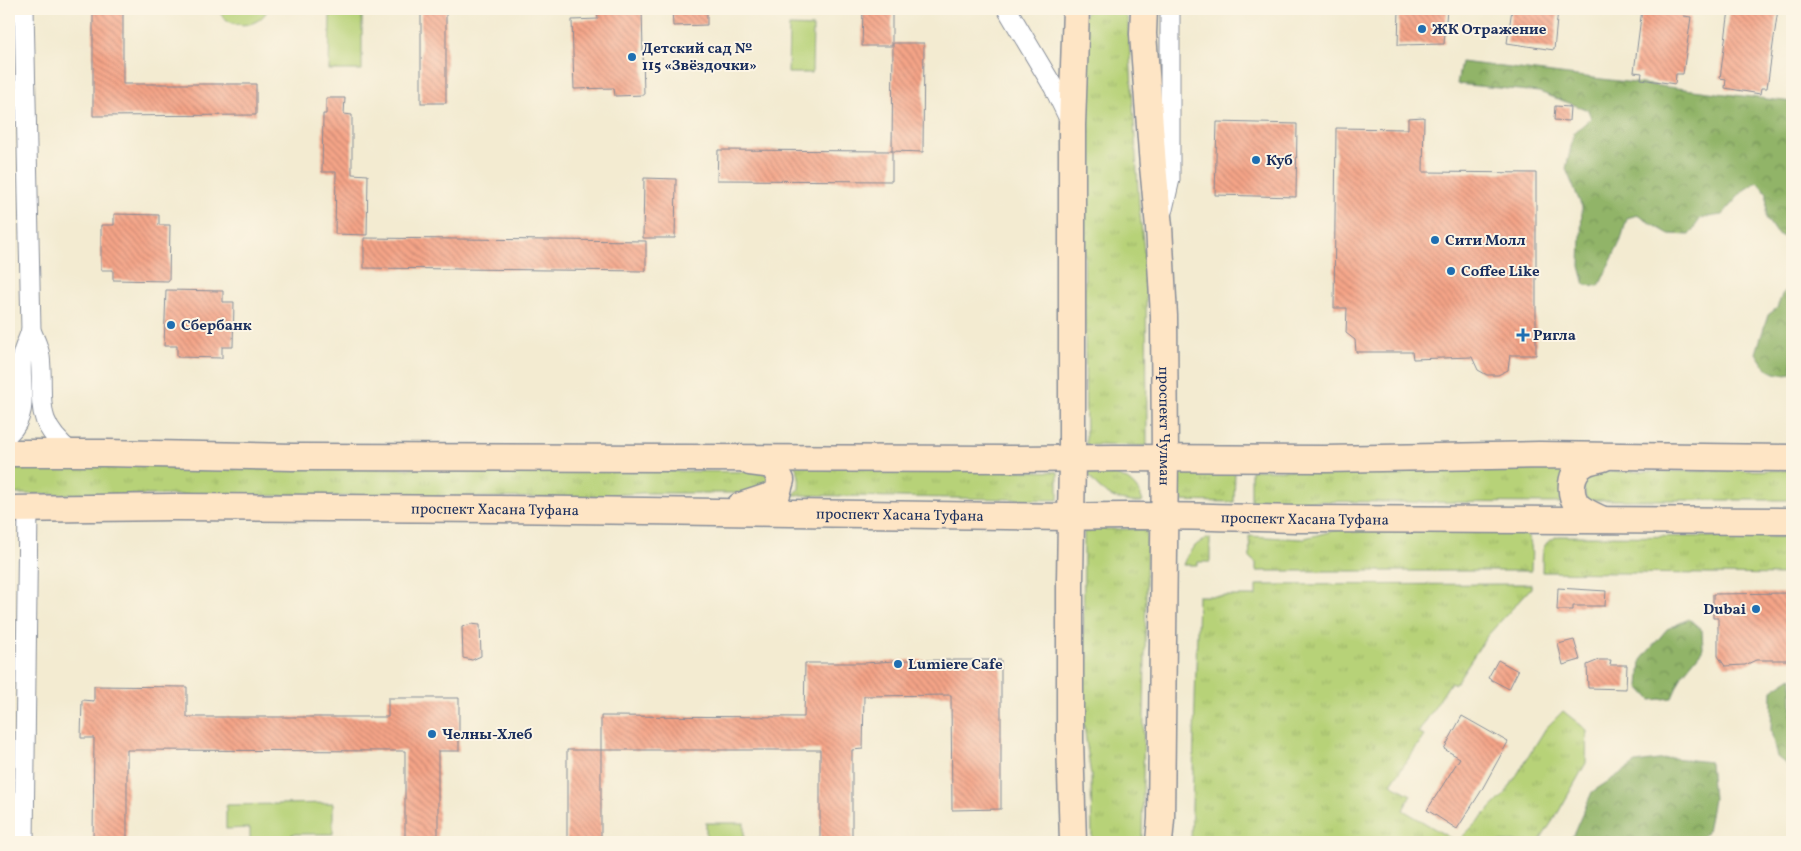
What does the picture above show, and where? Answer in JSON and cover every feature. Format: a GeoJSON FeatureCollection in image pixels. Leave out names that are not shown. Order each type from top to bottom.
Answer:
{"type":"FeatureCollection","features":[{"type":"Feature","properties":{"kind":"main road"},"geometry":{"type":"LineString","coordinates":[[1073,842],[1070,740],[1072,125],[1076,9]]}},
{"type":"Feature","properties":{"kind":"main road","name":"проспект Чулман"},"geometry":{"type":"LineString","coordinates":[[1133,9],[1144,21],[1164,316],[1165,458],[1159,842]]}},
{"type":"Feature","properties":{"kind":"main road"},"geometry":{"type":"LineString","coordinates":[[9,453],[71,452],[293,457],[722,457],[1072,460],[1165,458],[1326,459],[1539,455],[1792,458]]}},
{"type":"Feature","properties":{"kind":"main road"},"geometry":{"type":"LineString","coordinates":[[1603,520],[1578,506],[1573,496],[1572,480],[1582,464],[1613,456]]}},
{"type":"Feature","properties":{"kind":"main road"},"geometry":{"type":"LineString","coordinates":[[720,513],[777,494],[781,480],[773,465],[722,457]]}},
{"type":"Feature","properties":{"kind":"main road","name":"проспект Хасана Туфана"},"geometry":{"type":"LineString","coordinates":[[18,509],[173,507],[1071,517],[1792,521]]}},
{"type":"Feature","properties":{"kind":"street"},"geometry":{"type":"LineString","coordinates":[[24,9],[31,330],[40,354],[42,403],[47,428],[58,442],[71,452]]}},
{"type":"Feature","properties":{"kind":"street"},"geometry":{"type":"LineString","coordinates":[[1007,9],[1054,88],[1072,125]]}},
{"type":"Feature","properties":{"kind":"street"},"geometry":{"type":"LineString","coordinates":[[1159,227],[1170,179],[1170,9]]}},
{"type":"Feature","properties":{"kind":"street"},"geometry":{"type":"LineString","coordinates":[[9,433],[14,429],[22,412],[22,355],[31,330]]}},
{"type":"Feature","properties":{"kind":"street"},"geometry":{"type":"LineString","coordinates":[[18,509],[24,842]]}},
{"type":"Feature","properties":{"kind":"green space"},"geometry":{"type":"Polygon","coordinates":[[[218,9],[268,9],[257,21],[243,25],[228,21],[218,9]]]}},
{"type":"Feature","properties":{"kind":"green space"},"geometry":{"type":"Polygon","coordinates":[[[1087,9],[1124,9],[1128,21],[1139,205],[1146,269],[1147,446],[1086,445],[1082,22],[1087,9]]]}},
{"type":"Feature","properties":{"kind":"green space"},"geometry":{"type":"Polygon","coordinates":[[[330,15],[362,15],[362,70],[329,70],[330,15]]]}},
{"type":"Feature","properties":{"kind":"green space"},"geometry":{"type":"Polygon","coordinates":[[[789,26],[813,27],[812,73],[788,73],[789,26]]]}},
{"type":"Feature","properties":{"kind":"green space"},"geometry":{"type":"Polygon","coordinates":[[[1461,62],[1792,102],[1792,242],[1776,233],[1766,218],[1767,193],[1757,182],[1744,190],[1722,215],[1701,218],[1689,235],[1669,234],[1637,215],[1627,218],[1621,240],[1599,286],[1585,285],[1580,266],[1582,207],[1566,169],[1574,133],[1591,118],[1588,110],[1539,92],[1457,84],[1461,62]]]}},
{"type":"Feature","properties":{"kind":"green space"},"geometry":{"type":"Polygon","coordinates":[[[1792,289],[1792,373],[1779,374],[1770,371],[1756,353],[1768,315],[1777,308],[1783,292],[1792,289]]]}},
{"type":"Feature","properties":{"kind":"green space"},"geometry":{"type":"Polygon","coordinates":[[[793,463],[1058,472],[1058,500],[793,495],[799,489],[799,482],[798,472],[793,463]]]}},
{"type":"Feature","properties":{"kind":"green space"},"geometry":{"type":"Polygon","coordinates":[[[9,464],[763,472],[768,477],[767,487],[756,493],[642,493],[578,498],[9,494],[9,464]]]}},
{"type":"Feature","properties":{"kind":"green space"},"geometry":{"type":"Polygon","coordinates":[[[1251,470],[1567,470],[1568,503],[1251,501],[1251,470]]]}},
{"type":"Feature","properties":{"kind":"green space"},"geometry":{"type":"Polygon","coordinates":[[[1792,470],[1792,500],[1586,500],[1582,478],[1591,472],[1792,470]]]}},
{"type":"Feature","properties":{"kind":"green space"},"geometry":{"type":"Polygon","coordinates":[[[1171,471],[1235,471],[1234,502],[1172,501],[1171,471]]]}},
{"type":"Feature","properties":{"kind":"green space"},"geometry":{"type":"Polygon","coordinates":[[[1087,472],[1105,472],[1129,481],[1140,493],[1143,502],[1126,501],[1110,496],[1097,486],[1087,472]]]}},
{"type":"Feature","properties":{"kind":"green space"},"geometry":{"type":"Polygon","coordinates":[[[1344,528],[1523,531],[1531,544],[1531,571],[1256,571],[1256,563],[1250,558],[1249,536],[1301,539],[1344,528]]]}},
{"type":"Feature","properties":{"kind":"green space"},"geometry":{"type":"Polygon","coordinates":[[[1084,529],[1147,529],[1142,842],[1092,842],[1091,776],[1083,718],[1084,529]]]}},
{"type":"Feature","properties":{"kind":"green space"},"geometry":{"type":"Polygon","coordinates":[[[1559,536],[1792,537],[1792,575],[1542,572],[1545,545],[1559,536]]]}},
{"type":"Feature","properties":{"kind":"green space"},"geometry":{"type":"Polygon","coordinates":[[[1210,538],[1210,562],[1198,562],[1198,565],[1183,565],[1187,555],[1193,548],[1210,538]]]}},
{"type":"Feature","properties":{"kind":"green space"},"geometry":{"type":"Polygon","coordinates":[[[1531,584],[1531,588],[1487,636],[1455,684],[1451,682],[1418,733],[1424,736],[1391,784],[1411,795],[1403,810],[1457,842],[1191,842],[1198,596],[1256,596],[1256,585],[1531,584]]]}},
{"type":"Feature","properties":{"kind":"green space"},"geometry":{"type":"Polygon","coordinates":[[[1689,619],[1702,630],[1703,649],[1682,675],[1672,698],[1651,700],[1639,687],[1641,660],[1667,629],[1689,619]]]}},
{"type":"Feature","properties":{"kind":"green space"},"geometry":{"type":"Polygon","coordinates":[[[1792,677],[1792,769],[1777,757],[1771,731],[1772,690],[1792,677]]]}},
{"type":"Feature","properties":{"kind":"green space"},"geometry":{"type":"Polygon","coordinates":[[[1563,711],[1587,730],[1586,763],[1539,842],[1457,842],[1505,794],[1546,728],[1563,711]]]}},
{"type":"Feature","properties":{"kind":"green space"},"geometry":{"type":"Polygon","coordinates":[[[1673,758],[1710,762],[1713,799],[1707,832],[1697,842],[1570,842],[1592,792],[1636,763],[1673,758]]]}},
{"type":"Feature","properties":{"kind":"green space"},"geometry":{"type":"Polygon","coordinates":[[[333,803],[333,834],[292,834],[292,842],[250,842],[250,828],[226,829],[226,805],[333,803]]]}},
{"type":"Feature","properties":{"kind":"green space"},"geometry":{"type":"Polygon","coordinates":[[[706,823],[744,823],[744,842],[706,842],[706,823]]]}},
{"type":"Feature","properties":{"kind":"building"},"geometry":{"type":"Polygon","coordinates":[[[93,9],[123,9],[123,84],[256,84],[256,115],[93,116],[93,9]]]}},
{"type":"Feature","properties":{"kind":"building"},"geometry":{"type":"Polygon","coordinates":[[[421,9],[446,9],[446,103],[421,103],[421,9]]]}},
{"type":"Feature","properties":{"kind":"building"},"geometry":{"type":"Polygon","coordinates":[[[597,9],[642,9],[644,95],[615,96],[614,88],[574,89],[572,20],[598,19],[597,9]]]}},
{"type":"Feature","properties":{"kind":"building"},"geometry":{"type":"Polygon","coordinates":[[[672,9],[707,9],[707,25],[673,26],[672,9]]]}},
{"type":"Feature","properties":{"kind":"building"},"geometry":{"type":"Polygon","coordinates":[[[863,9],[892,9],[892,46],[862,46],[863,9]]]}},
{"type":"Feature","properties":{"kind":"building","name":"ЖК Отражение"},"geometry":{"type":"Polygon","coordinates":[[[1399,9],[1447,9],[1444,44],[1398,45],[1399,9]]]}},
{"type":"Feature","properties":{"kind":"building"},"geometry":{"type":"Polygon","coordinates":[[[1512,9],[1558,9],[1554,50],[1507,43],[1512,9]]]}},
{"type":"Feature","properties":{"kind":"building"},"geometry":{"type":"Polygon","coordinates":[[[1642,9],[1685,9],[1684,16],[1691,17],[1683,74],[1676,74],[1675,84],[1641,79],[1642,73],[1634,72],[1642,9]]]}},
{"type":"Feature","properties":{"kind":"building"},"geometry":{"type":"Polygon","coordinates":[[[1744,9],[1778,9],[1767,88],[1761,88],[1760,94],[1725,88],[1726,79],[1720,78],[1729,10],[1744,13],[1744,9]]]}},
{"type":"Feature","properties":{"kind":"building"},"geometry":{"type":"Polygon","coordinates":[[[893,43],[924,43],[923,152],[892,151],[893,43]]]}},
{"type":"Feature","properties":{"kind":"building"},"geometry":{"type":"Polygon","coordinates":[[[326,98],[345,98],[344,114],[352,115],[352,174],[368,175],[367,235],[335,234],[336,172],[322,172],[323,114],[326,114],[326,98]]]}},
{"type":"Feature","properties":{"kind":"building"},"geometry":{"type":"Polygon","coordinates":[[[1555,106],[1570,107],[1569,121],[1554,120],[1555,106]]]}},
{"type":"Feature","properties":{"kind":"building","name":"Сити Молл"},"geometry":{"type":"Polygon","coordinates":[[[1424,117],[1423,172],[1536,173],[1536,355],[1510,355],[1508,370],[1498,375],[1487,375],[1478,370],[1472,357],[1413,359],[1412,352],[1356,352],[1355,340],[1346,333],[1347,308],[1334,308],[1336,128],[1408,129],[1408,118],[1424,117]]]}},
{"type":"Feature","properties":{"kind":"building","name":"Куб"},"geometry":{"type":"Polygon","coordinates":[[[1217,122],[1297,124],[1296,197],[1215,195],[1217,122]]]}},
{"type":"Feature","properties":{"kind":"building"},"geometry":{"type":"Polygon","coordinates":[[[718,150],[892,151],[892,181],[717,180],[718,150]]]}},
{"type":"Feature","properties":{"kind":"building"},"geometry":{"type":"Polygon","coordinates":[[[644,178],[676,179],[675,238],[643,238],[644,178]]]}},
{"type":"Feature","properties":{"kind":"building"},"geometry":{"type":"Polygon","coordinates":[[[114,214],[159,215],[159,225],[170,225],[169,281],[113,280],[113,270],[101,270],[101,225],[114,225],[114,214]]]}},
{"type":"Feature","properties":{"kind":"building"},"geometry":{"type":"Polygon","coordinates":[[[364,238],[646,241],[646,271],[364,268],[364,238]]]}},
{"type":"Feature","properties":{"kind":"building"},"geometry":{"type":"Polygon","coordinates":[[[166,290],[223,291],[223,302],[234,302],[233,347],[222,347],[222,358],[177,357],[177,346],[164,346],[166,290]]]}},
{"type":"Feature","properties":{"kind":"building"},"geometry":{"type":"Polygon","coordinates":[[[1558,588],[1606,591],[1605,606],[1573,606],[1573,610],[1557,610],[1558,588]]]}},
{"type":"Feature","properties":{"kind":"building"},"geometry":{"type":"Polygon","coordinates":[[[1792,593],[1792,660],[1756,660],[1745,665],[1725,666],[1718,656],[1718,618],[1713,618],[1713,594],[1792,593]]]}},
{"type":"Feature","properties":{"kind":"building"},"geometry":{"type":"Polygon","coordinates":[[[471,624],[480,625],[481,656],[472,660],[463,658],[462,627],[471,624]]]}},
{"type":"Feature","properties":{"kind":"building"},"geometry":{"type":"Polygon","coordinates":[[[1574,640],[1580,660],[1563,665],[1558,644],[1574,640]]]}},
{"type":"Feature","properties":{"kind":"building"},"geometry":{"type":"Polygon","coordinates":[[[1001,660],[1001,809],[952,810],[951,695],[864,696],[863,749],[852,750],[852,842],[820,842],[820,750],[601,750],[601,716],[804,717],[805,663],[1001,660]]]}},
{"type":"Feature","properties":{"kind":"building"},"geometry":{"type":"Polygon","coordinates":[[[1498,660],[1518,671],[1509,689],[1488,678],[1498,660]]]}},
{"type":"Feature","properties":{"kind":"building"},"geometry":{"type":"Polygon","coordinates":[[[1599,660],[1611,660],[1610,665],[1627,665],[1626,689],[1588,688],[1587,665],[1599,660]]]}},
{"type":"Feature","properties":{"kind":"building"},"geometry":{"type":"Polygon","coordinates":[[[94,686],[187,687],[187,717],[388,717],[388,698],[459,698],[459,751],[438,751],[438,842],[405,842],[405,751],[127,750],[127,842],[93,842],[94,738],[81,738],[82,700],[94,701],[94,686]]]}},
{"type":"Feature","properties":{"kind":"building"},"geometry":{"type":"Polygon","coordinates":[[[1462,716],[1508,742],[1480,793],[1457,829],[1427,810],[1460,758],[1444,749],[1462,716]]]}},
{"type":"Feature","properties":{"kind":"building"},"geometry":{"type":"Polygon","coordinates":[[[567,750],[601,750],[601,842],[567,842],[567,750]]]}},
{"type":"Feature","properties":{"kind":"place","name":"ЖК Отражение"},"geometry":{"type":"Point","coordinates":[1422,29]}},
{"type":"Feature","properties":{"kind":"place","name":"Детский сад № 115 «Звёздочки»"},"geometry":{"type":"Point","coordinates":[632,57]}},
{"type":"Feature","properties":{"kind":"place","name":"Куб"},"geometry":{"type":"Point","coordinates":[1256,160]}},
{"type":"Feature","properties":{"kind":"place","name":"Сити Молл"},"geometry":{"type":"Point","coordinates":[1435,240]}},
{"type":"Feature","properties":{"kind":"place","name":"Coffee Like"},"geometry":{"type":"Point","coordinates":[1451,271]}},
{"type":"Feature","properties":{"kind":"place","name":"Сбербанк"},"geometry":{"type":"Point","coordinates":[171,325]}},
{"type":"Feature","properties":{"kind":"place","name":"Ригла"},"geometry":{"type":"Point","coordinates":[1523,335]}},
{"type":"Feature","properties":{"kind":"place","name":"Dubai"},"geometry":{"type":"Point","coordinates":[1756,609]}},
{"type":"Feature","properties":{"kind":"place","name":"Lumiere Cafe"},"geometry":{"type":"Point","coordinates":[898,664]}},
{"type":"Feature","properties":{"kind":"place","name":"Челны-Хлеб"},"geometry":{"type":"Point","coordinates":[432,734]}}]}
